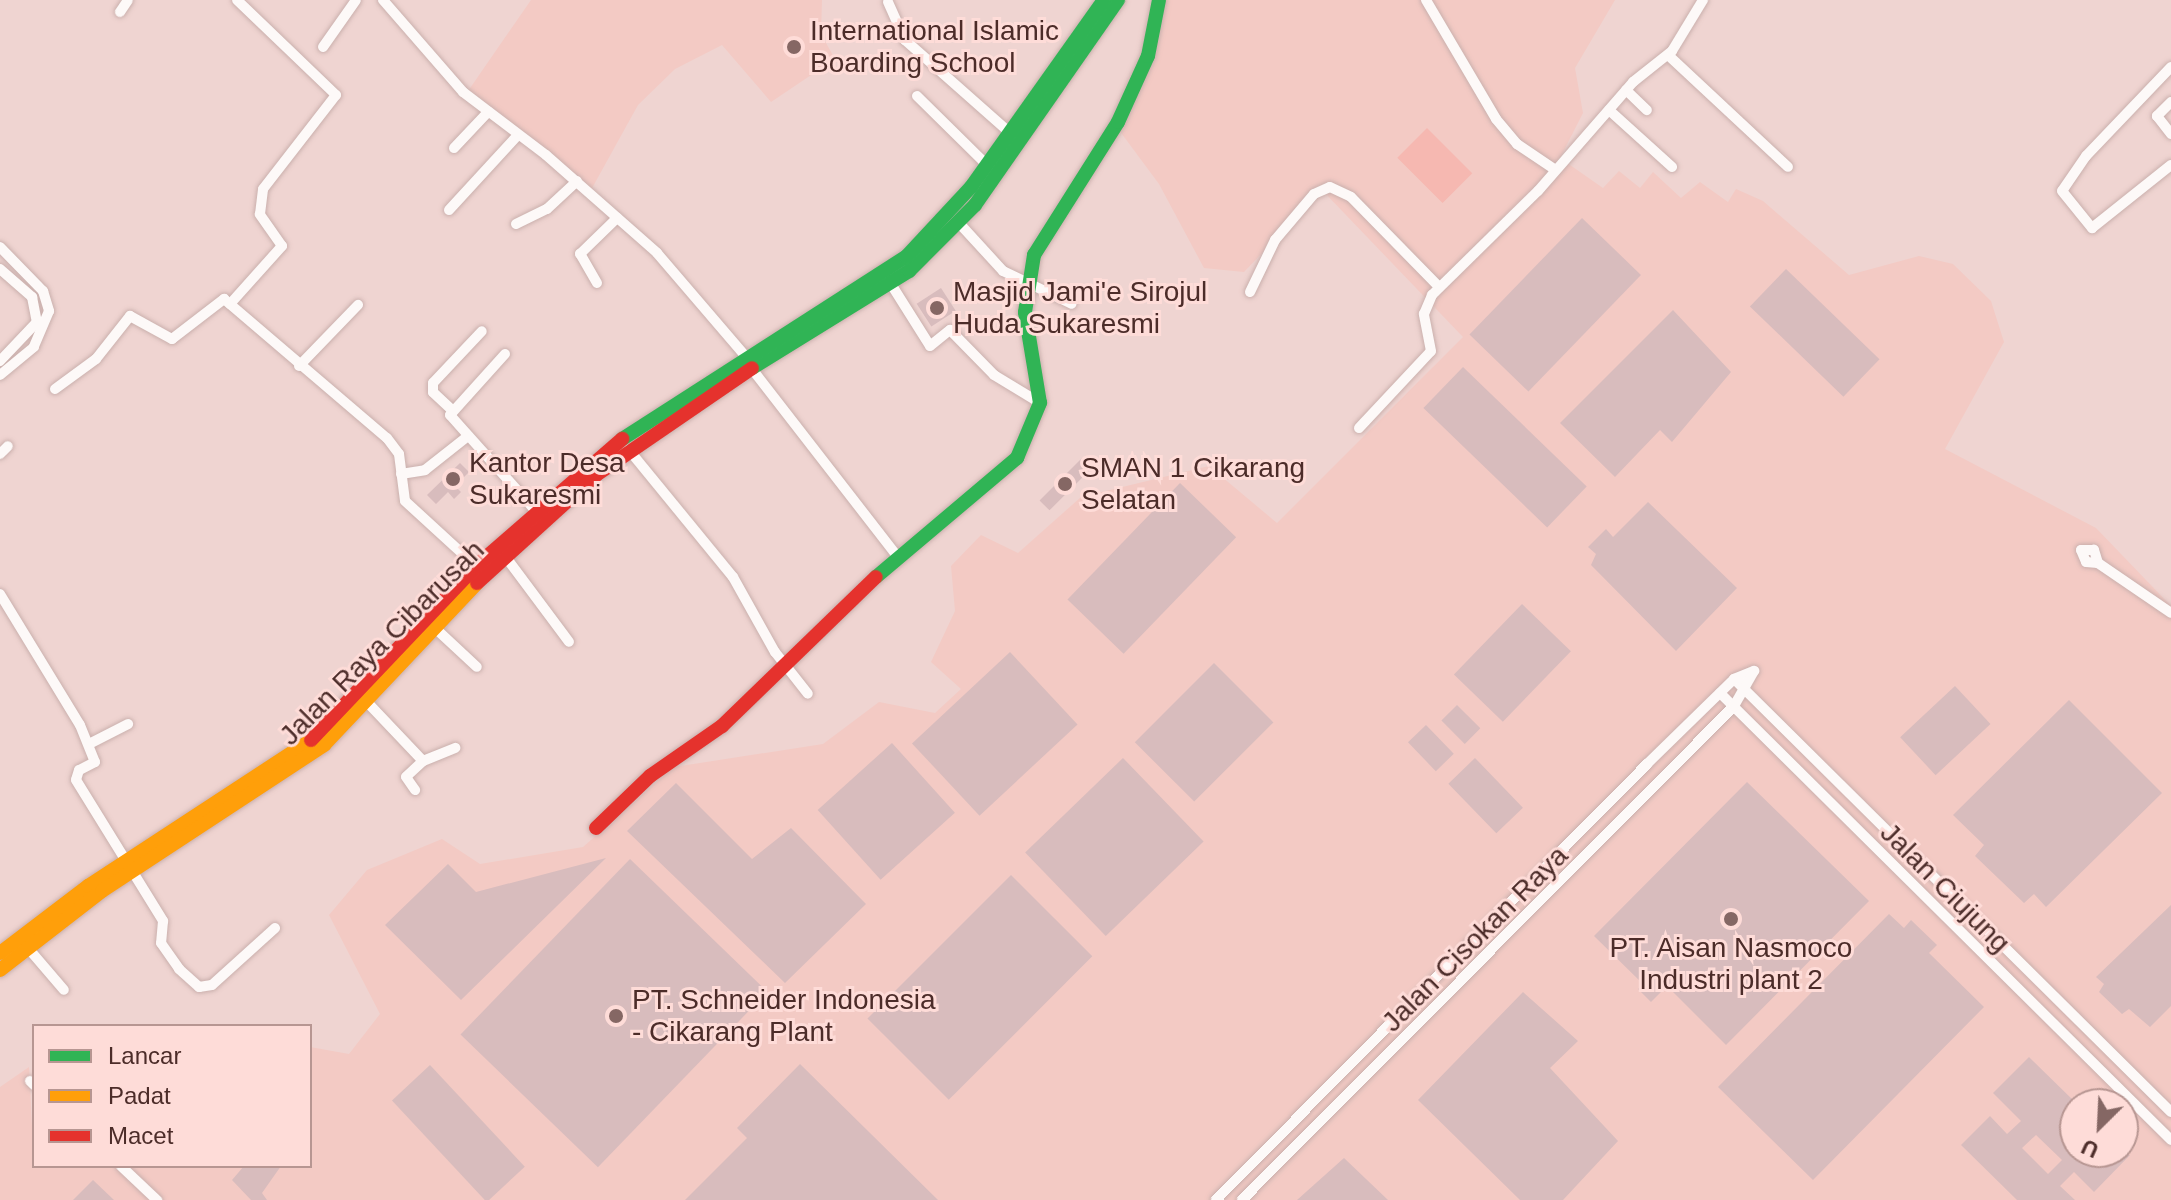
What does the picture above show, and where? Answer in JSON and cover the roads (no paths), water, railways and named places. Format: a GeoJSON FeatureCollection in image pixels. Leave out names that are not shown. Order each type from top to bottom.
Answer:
{"type":"FeatureCollection","features":[{"type":"Feature","properties":{"kind":"street"},"geometry":{"type":"LineString","coordinates":[[120,12],[128,0]]}},
{"type":"Feature","properties":{"kind":"street"},"geometry":{"type":"LineString","coordinates":[[230,304],[282,246],[260,214],[263,189],[336,95],[237,0]]}},
{"type":"Feature","properties":{"kind":"street"},"geometry":{"type":"LineString","coordinates":[[323,47],[356,0]]}},
{"type":"Feature","properties":{"kind":"street"},"geometry":{"type":"LineString","coordinates":[[383,0],[463,92],[577,181],[731,332],[749,363],[897,556]]}},
{"type":"Feature","properties":{"kind":"street","name":"Jalan Raya Cibarusah"},"geometry":{"type":"LineString","coordinates":[[949,227],[987,165],[1102,0]]}},
{"type":"Feature","properties":{"kind":"street","name":"Jalan Raya Cibarusah"},"geometry":{"type":"LineString","coordinates":[[0,953],[307,745],[476,566],[501,555],[629,450],[749,363],[902,268],[949,227],[1118,0]]}},
{"type":"Feature","properties":{"kind":"street"},"geometry":{"type":"LineString","coordinates":[[596,828],[650,776],[722,726],[897,556],[1017,458],[1040,403],[1039,377],[1026,349],[1026,284],[1041,236],[1118,122],[1148,56],[1159,0]]}},
{"type":"Feature","properties":{"kind":"street"},"geometry":{"type":"LineString","coordinates":[[1426,0],[1496,119],[1517,144],[1554,169]]}},
{"type":"Feature","properties":{"kind":"street"},"geometry":{"type":"LineString","coordinates":[[1359,428],[1431,351],[1424,314],[1439,287],[1626,90],[1668,55],[1703,0]]}},
{"type":"Feature","properties":{"kind":"street"},"geometry":{"type":"LineString","coordinates":[[888,2],[905,40],[1010,133]]}},
{"type":"Feature","properties":{"kind":"street"},"geometry":{"type":"LineString","coordinates":[[1668,55],[1788,167]]}},
{"type":"Feature","properties":{"kind":"street"},"geometry":{"type":"LineString","coordinates":[[2171,67],[2086,156],[2062,191],[2092,228],[2171,165]]}},
{"type":"Feature","properties":{"kind":"street"},"geometry":{"type":"LineString","coordinates":[[1626,90],[1647,110]]}},
{"type":"Feature","properties":{"kind":"street"},"geometry":{"type":"LineString","coordinates":[[917,96],[987,165]]}},
{"type":"Feature","properties":{"kind":"street"},"geometry":{"type":"LineString","coordinates":[[2171,102],[2157,116],[2171,134]]}},
{"type":"Feature","properties":{"kind":"street"},"geometry":{"type":"LineString","coordinates":[[1609,110],[1672,167]]}},
{"type":"Feature","properties":{"kind":"street"},"geometry":{"type":"LineString","coordinates":[[454,148],[488,112]]}},
{"type":"Feature","properties":{"kind":"street"},"geometry":{"type":"LineString","coordinates":[[449,210],[518,135]]}},
{"type":"Feature","properties":{"kind":"street"},"geometry":{"type":"LineString","coordinates":[[516,224],[547,209],[577,181]]}},
{"type":"Feature","properties":{"kind":"street"},"geometry":{"type":"LineString","coordinates":[[1250,292],[1275,240],[1314,194],[1336,187],[1439,287]]}},
{"type":"Feature","properties":{"kind":"street"},"geometry":{"type":"LineString","coordinates":[[597,283],[580,254],[617,218]]}},
{"type":"Feature","properties":{"kind":"street"},"geometry":{"type":"LineString","coordinates":[[949,227],[997,266],[1026,284],[1072,304]]}},
{"type":"Feature","properties":{"kind":"street"},"geometry":{"type":"LineString","coordinates":[[0,247],[43,291],[49,311],[34,347],[0,375]]}},
{"type":"Feature","properties":{"kind":"street","name":"Jalan Raya Cibarusah"},"geometry":{"type":"LineString","coordinates":[[0,970],[126,868],[293,770],[367,702],[501,555],[534,509],[649,418],[891,284],[902,268]]}},
{"type":"Feature","properties":{"kind":"street"},"geometry":{"type":"LineString","coordinates":[[0,269],[32,297],[37,322],[0,361]]}},
{"type":"Feature","properties":{"kind":"street"},"geometry":{"type":"LineString","coordinates":[[891,284],[930,346],[950,330],[994,375],[1040,403]]}},
{"type":"Feature","properties":{"kind":"street"},"geometry":{"type":"LineString","coordinates":[[55,389],[96,359],[130,316],[172,339],[215,300],[230,304],[387,438],[399,454],[405,501],[476,566]]}},
{"type":"Feature","properties":{"kind":"street"},"geometry":{"type":"LineString","coordinates":[[299,366],[358,305]]}},
{"type":"Feature","properties":{"kind":"street"},"geometry":{"type":"LineString","coordinates":[[482,331],[433,383],[433,392],[452,410],[468,436],[534,509]]}},
{"type":"Feature","properties":{"kind":"street"},"geometry":{"type":"LineString","coordinates":[[452,410],[505,354]]}},
{"type":"Feature","properties":{"kind":"street"},"geometry":{"type":"LineString","coordinates":[[401,474],[425,470],[468,436]]}},
{"type":"Feature","properties":{"kind":"street"},"geometry":{"type":"LineString","coordinates":[[629,450],[739,585],[785,668],[808,694]]}},
{"type":"Feature","properties":{"kind":"street"},"geometry":{"type":"LineString","coordinates":[[501,555],[569,642]]}},
{"type":"Feature","properties":{"kind":"street"},"geometry":{"type":"LineString","coordinates":[[2098,563],[2171,613]]}},
{"type":"Feature","properties":{"kind":"street"},"geometry":{"type":"LineString","coordinates":[[0,594],[89,744],[95,762],[79,770],[76,780],[126,868],[166,927],[161,940],[166,952],[199,987],[212,985],[275,928]]}},
{"type":"Feature","properties":{"kind":"street"},"geometry":{"type":"LineString","coordinates":[[435,628],[477,667]]}},
{"type":"Feature","properties":{"kind":"street"},"geometry":{"type":"LineString","coordinates":[[1734,679],[1754,671],[1747,692]]}},
{"type":"Feature","properties":{"kind":"street","name":"Jalan Ciujung"},"geometry":{"type":"LineString","coordinates":[[1734,679],[2171,1112]]}},
{"type":"Feature","properties":{"kind":"street","name":"Jalan Cisokan Raya"},"geometry":{"type":"LineString","coordinates":[[1216,1200],[1734,679]]}},
{"type":"Feature","properties":{"kind":"street","name":"Jalan Cisokan Raya"},"geometry":{"type":"LineString","coordinates":[[1242,1200],[1747,692]]}},
{"type":"Feature","properties":{"kind":"street"},"geometry":{"type":"LineString","coordinates":[[1720,693],[2171,1140]]}},
{"type":"Feature","properties":{"kind":"street"},"geometry":{"type":"LineString","coordinates":[[367,702],[423,761]]}},
{"type":"Feature","properties":{"kind":"street"},"geometry":{"type":"LineString","coordinates":[[89,744],[128,724]]}},
{"type":"Feature","properties":{"kind":"street"},"geometry":{"type":"LineString","coordinates":[[415,790],[406,777],[423,761],[456,748]]}},
{"type":"Feature","properties":{"kind":"street"},"geometry":{"type":"LineString","coordinates":[[28,948],[64,990]]}},
{"type":"Feature","properties":{"kind":"street"},"geometry":{"type":"LineString","coordinates":[[123,1168],[157,1200]]}},
{"type":"Feature","properties":{"kind":"place","name":"International Islamic Boarding School"},"geometry":{"type":"Point","coordinates":[794,47]}},
{"type":"Feature","properties":{"kind":"place","name":"Masjid Jami'e Sirojul Huda Sukaresmi"},"geometry":{"type":"Point","coordinates":[937,308]}},
{"type":"Feature","properties":{"kind":"place","name":"Kantor Desa Sukaresmi"},"geometry":{"type":"Point","coordinates":[453,479]}},
{"type":"Feature","properties":{"kind":"place","name":"SMAN 1 Cikarang Selatan"},"geometry":{"type":"Point","coordinates":[1065,484]}},
{"type":"Feature","properties":{"kind":"place","name":"PT. Aisan Nasmoco Industri plant 2"},"geometry":{"type":"Point","coordinates":[1731,919]}},
{"type":"Feature","properties":{"kind":"place","name":"PT. Schneider Indonesia - Cikarang Plant"},"geometry":{"type":"Point","coordinates":[616,1016]}}]}
